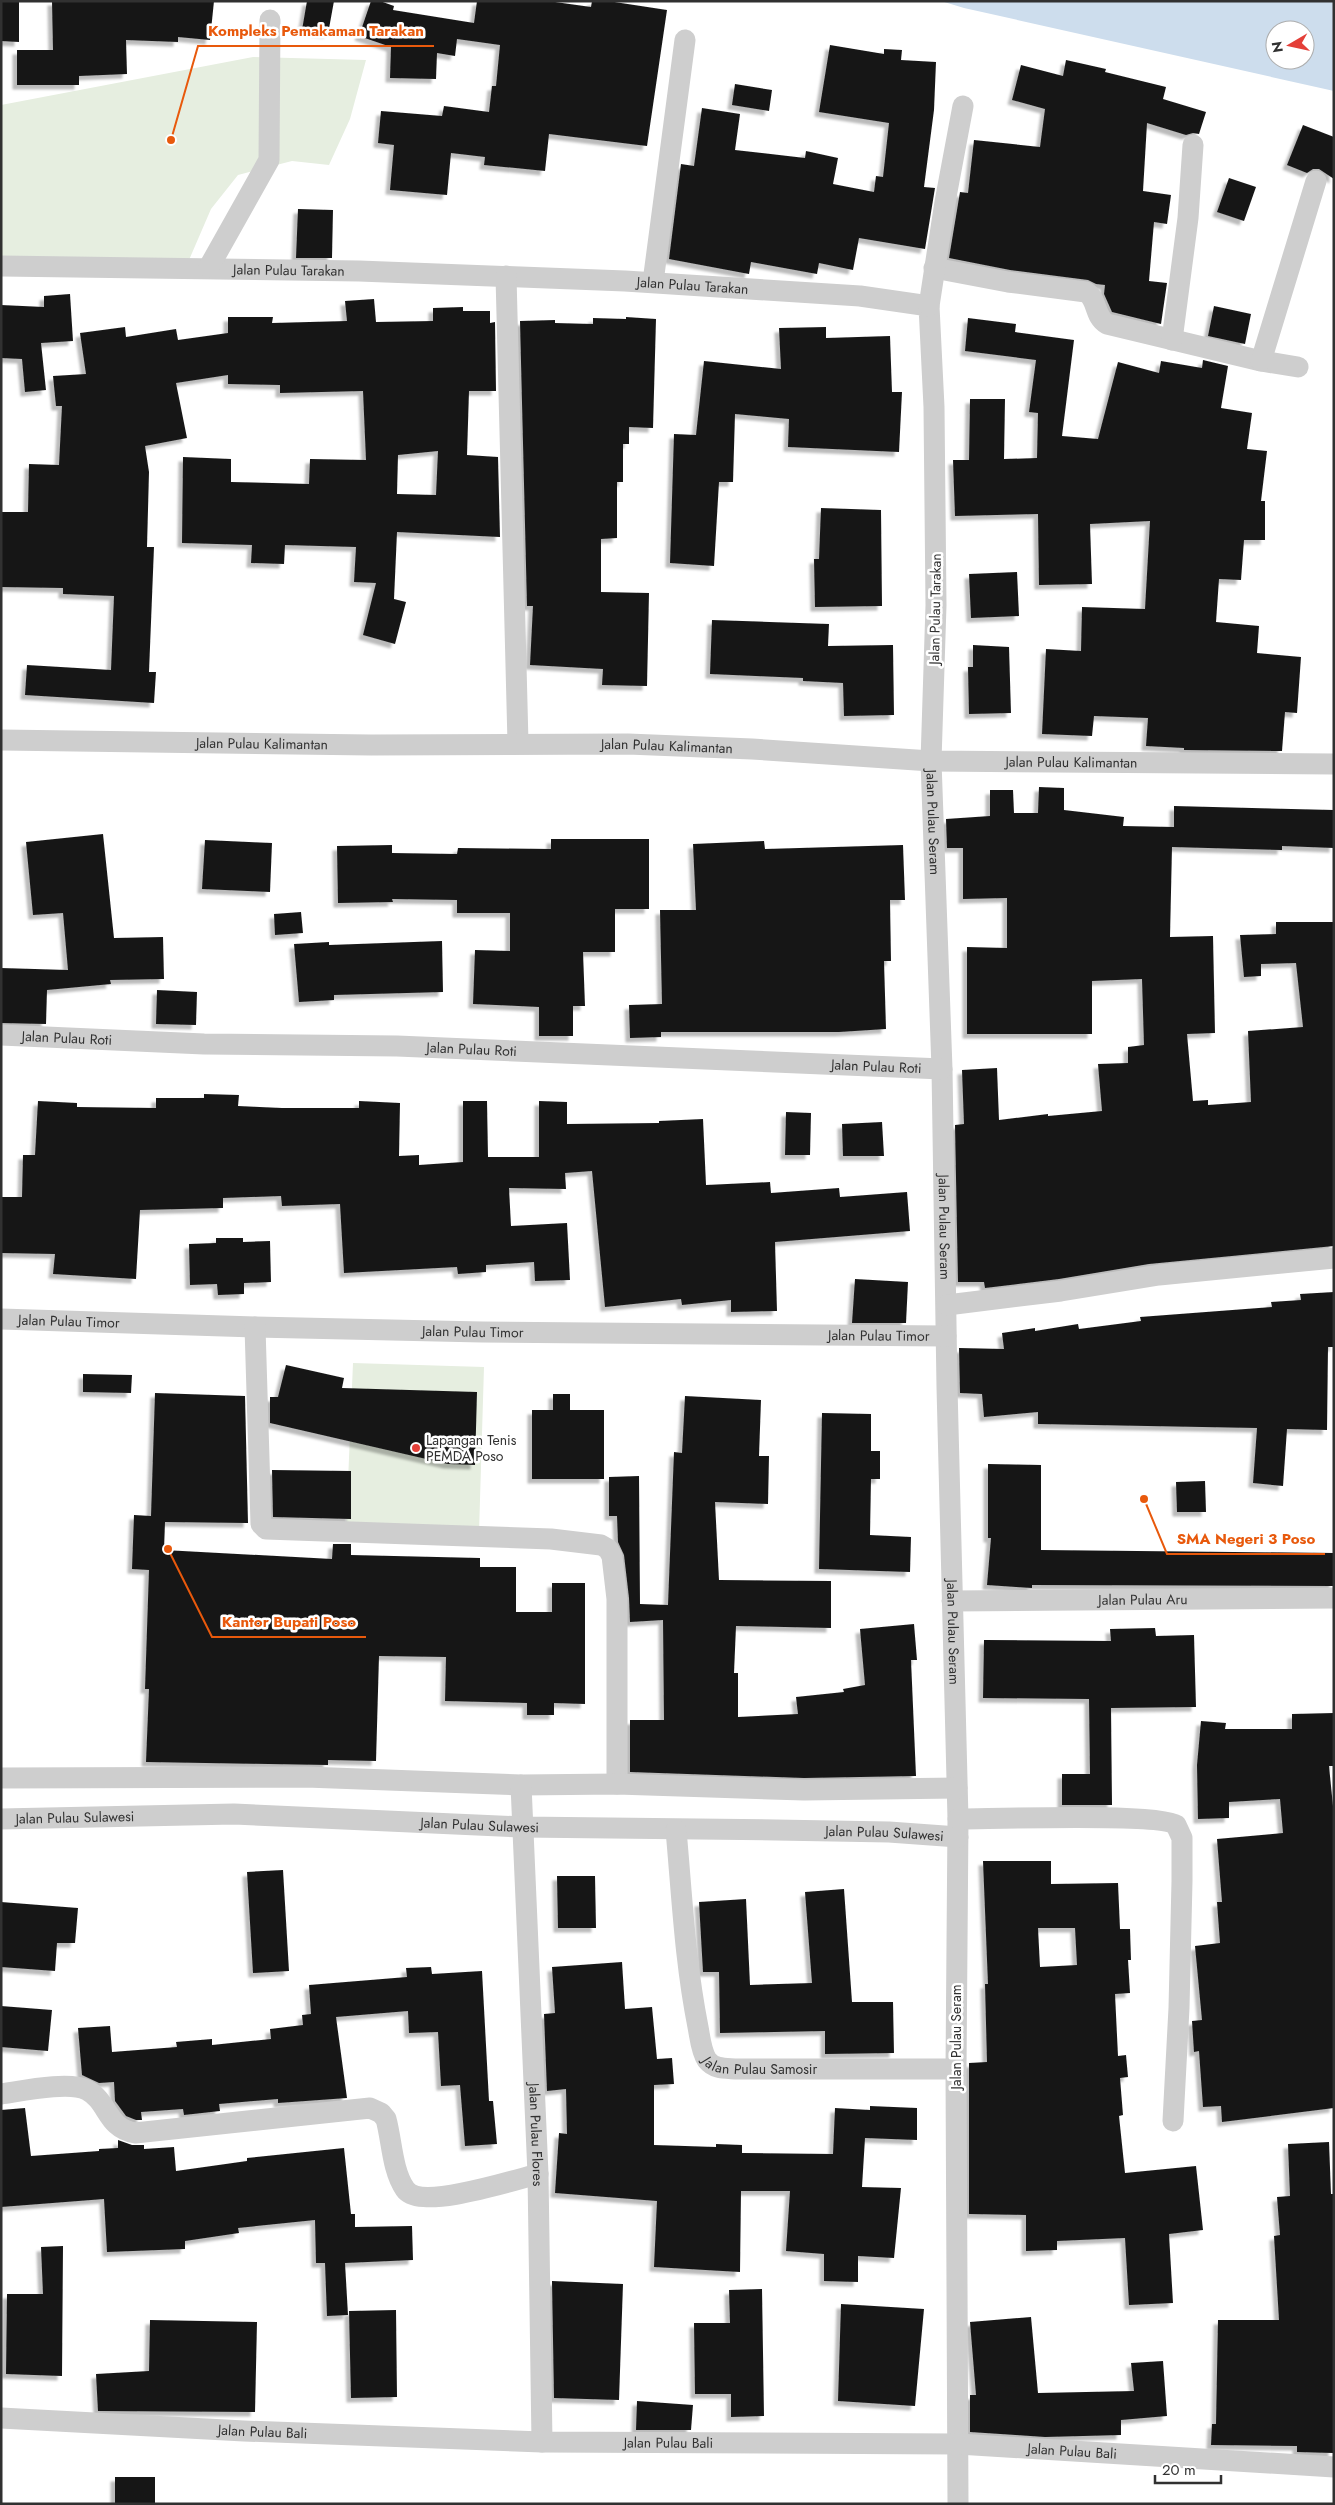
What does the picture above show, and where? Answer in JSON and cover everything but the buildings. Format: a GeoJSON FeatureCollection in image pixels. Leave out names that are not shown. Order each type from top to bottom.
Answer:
{"type":"FeatureCollection","features":[{"type":"Feature","properties":{"kind":"street"},"geometry":{"type":"LineString","coordinates":[[209,268],[269,160],[270,20]]}},
{"type":"Feature","properties":{"kind":"street"},"geometry":{"type":"LineString","coordinates":[[653,282],[685,40]]}},
{"type":"Feature","properties":{"kind":"street"},"geometry":{"type":"LineString","coordinates":[[929,306],[963,106]]}},
{"type":"Feature","properties":{"kind":"street"},"geometry":{"type":"LineString","coordinates":[[1172,340],[1188,218],[1193,145]]}},
{"type":"Feature","properties":{"kind":"street"},"geometry":{"type":"LineString","coordinates":[[1261,361],[1316,181]]}},
{"type":"Feature","properties":{"kind":"street","name":"Jalan Pulau Tarakan"},"geometry":{"type":"LineString","coordinates":[[1,266],[209,268],[653,282],[860,296],[929,306],[934,407],[936,605],[932,761]]}},
{"type":"Feature","properties":{"kind":"street"},"geometry":{"type":"LineString","coordinates":[[934,268],[1008,282],[1086,292],[1091,296],[1104,322],[1261,361],[1298,367]]}},
{"type":"Feature","properties":{"kind":"street"},"geometry":{"type":"LineString","coordinates":[[506,276],[518,744]]}},
{"type":"Feature","properties":{"kind":"street","name":"Jalan Pulau Kalimantan"},"geometry":{"type":"LineString","coordinates":[[1,740],[371,745],[628,744],[752,749],[932,761],[1334,764]]}},
{"type":"Feature","properties":{"kind":"street","name":"Jalan Pulau Seram"},"geometry":{"type":"LineString","coordinates":[[932,761],[942,1069],[946,1336],[958,1828],[956,2069],[958,2504]]}},
{"type":"Feature","properties":{"kind":"street","name":"Jalan Pulau Roti"},"geometry":{"type":"LineString","coordinates":[[1,1035],[204,1044],[397,1046],[942,1069]]}},
{"type":"Feature","properties":{"kind":"street"},"geometry":{"type":"LineString","coordinates":[[947,1305],[1062,1291],[1159,1275],[1334,1258]]}},
{"type":"Feature","properties":{"kind":"street","name":"Jalan Pulau Timor"},"geometry":{"type":"LineString","coordinates":[[1,1318],[255,1328],[946,1336]]}},
{"type":"Feature","properties":{"kind":"street"},"geometry":{"type":"LineString","coordinates":[[255,1328],[261,1524],[266,1529],[551,1539],[601,1545],[608,1549],[612,1556],[617,1600],[617,1784]]}},
{"type":"Feature","properties":{"kind":"street","name":"Jalan Pulau Aru"},"geometry":{"type":"LineString","coordinates":[[952,1602],[1334,1598]]}},
{"type":"Feature","properties":{"kind":"street"},"geometry":{"type":"LineString","coordinates":[[1,1778],[315,1777],[522,1785],[617,1784],[804,1790],[957,1788]]}},
{"type":"Feature","properties":{"kind":"street","name":"Jalan Pulau Flores"},"geometry":{"type":"LineString","coordinates":[[522,1785],[522,1827],[538,2174],[542,2442]]}},
{"type":"Feature","properties":{"kind":"street","name":"Jalan Pulau Sulawesi"},"geometry":{"type":"LineString","coordinates":[[1,1819],[234,1814],[522,1827],[889,1832],[1111,1818],[1166,1820],[1176,1825],[1182,1838],[1179,2008],[1173,2121]]}},
{"type":"Feature","properties":{"kind":"street","name":"Jalan Pulau Samosir"},"geometry":{"type":"LineString","coordinates":[[676,1830],[687,1955],[696,2015],[702,2048],[706,2058],[712,2065],[718,2068],[738,2069],[956,2069]]}},
{"type":"Feature","properties":{"kind":"street"},"geometry":{"type":"LineString","coordinates":[[1,2094],[38,2089],[77,2087],[95,2096],[116,2126],[135,2133],[370,2108],[381,2113],[386,2119],[398,2177],[405,2190],[423,2198],[454,2194],[538,2174]]}},
{"type":"Feature","properties":{"kind":"street","name":"Jalan Pulau Bali"},"geometry":{"type":"LineString","coordinates":[[1,2418],[244,2431],[542,2442],[958,2444],[1334,2467]]}},
{"type":"Feature","properties":{"kind":"shaded area"},"geometry":{"type":"Polygon","coordinates":[[[253,57],[366,60],[350,119],[329,165],[292,161],[238,175],[211,209],[189,260],[1,258],[1,105],[253,57]]]}},
{"type":"Feature","properties":{"kind":"shaded area","name":"Lapangan Tenis PEMDA Poso"},"geometry":{"type":"Polygon","coordinates":[[[353,1363],[484,1367],[479,1533],[346,1529],[353,1363]]]}},
{"type":"Feature","properties":{"kind":"water"},"geometry":{"type":"Polygon","coordinates":[[[941,1],[1334,1],[1334,91],[964,8],[941,1]]]}},
{"type":"Feature","properties":{"kind":"place","name":"Kompleks Pemakaman Tarakan"},"geometry":{"type":"Point","coordinates":[171,140]}},
{"type":"Feature","properties":{"kind":"place","name":"Lapangan Tenis PEMDA Poso"},"geometry":{"type":"Point","coordinates":[416,1448]}},
{"type":"Feature","properties":{"kind":"place","name":"SMA Negeri 3 Poso"},"geometry":{"type":"Point","coordinates":[1144,1499]}},
{"type":"Feature","properties":{"kind":"place","name":"Kantor Bupati Poso"},"geometry":{"type":"Point","coordinates":[168,1549]}}]}
